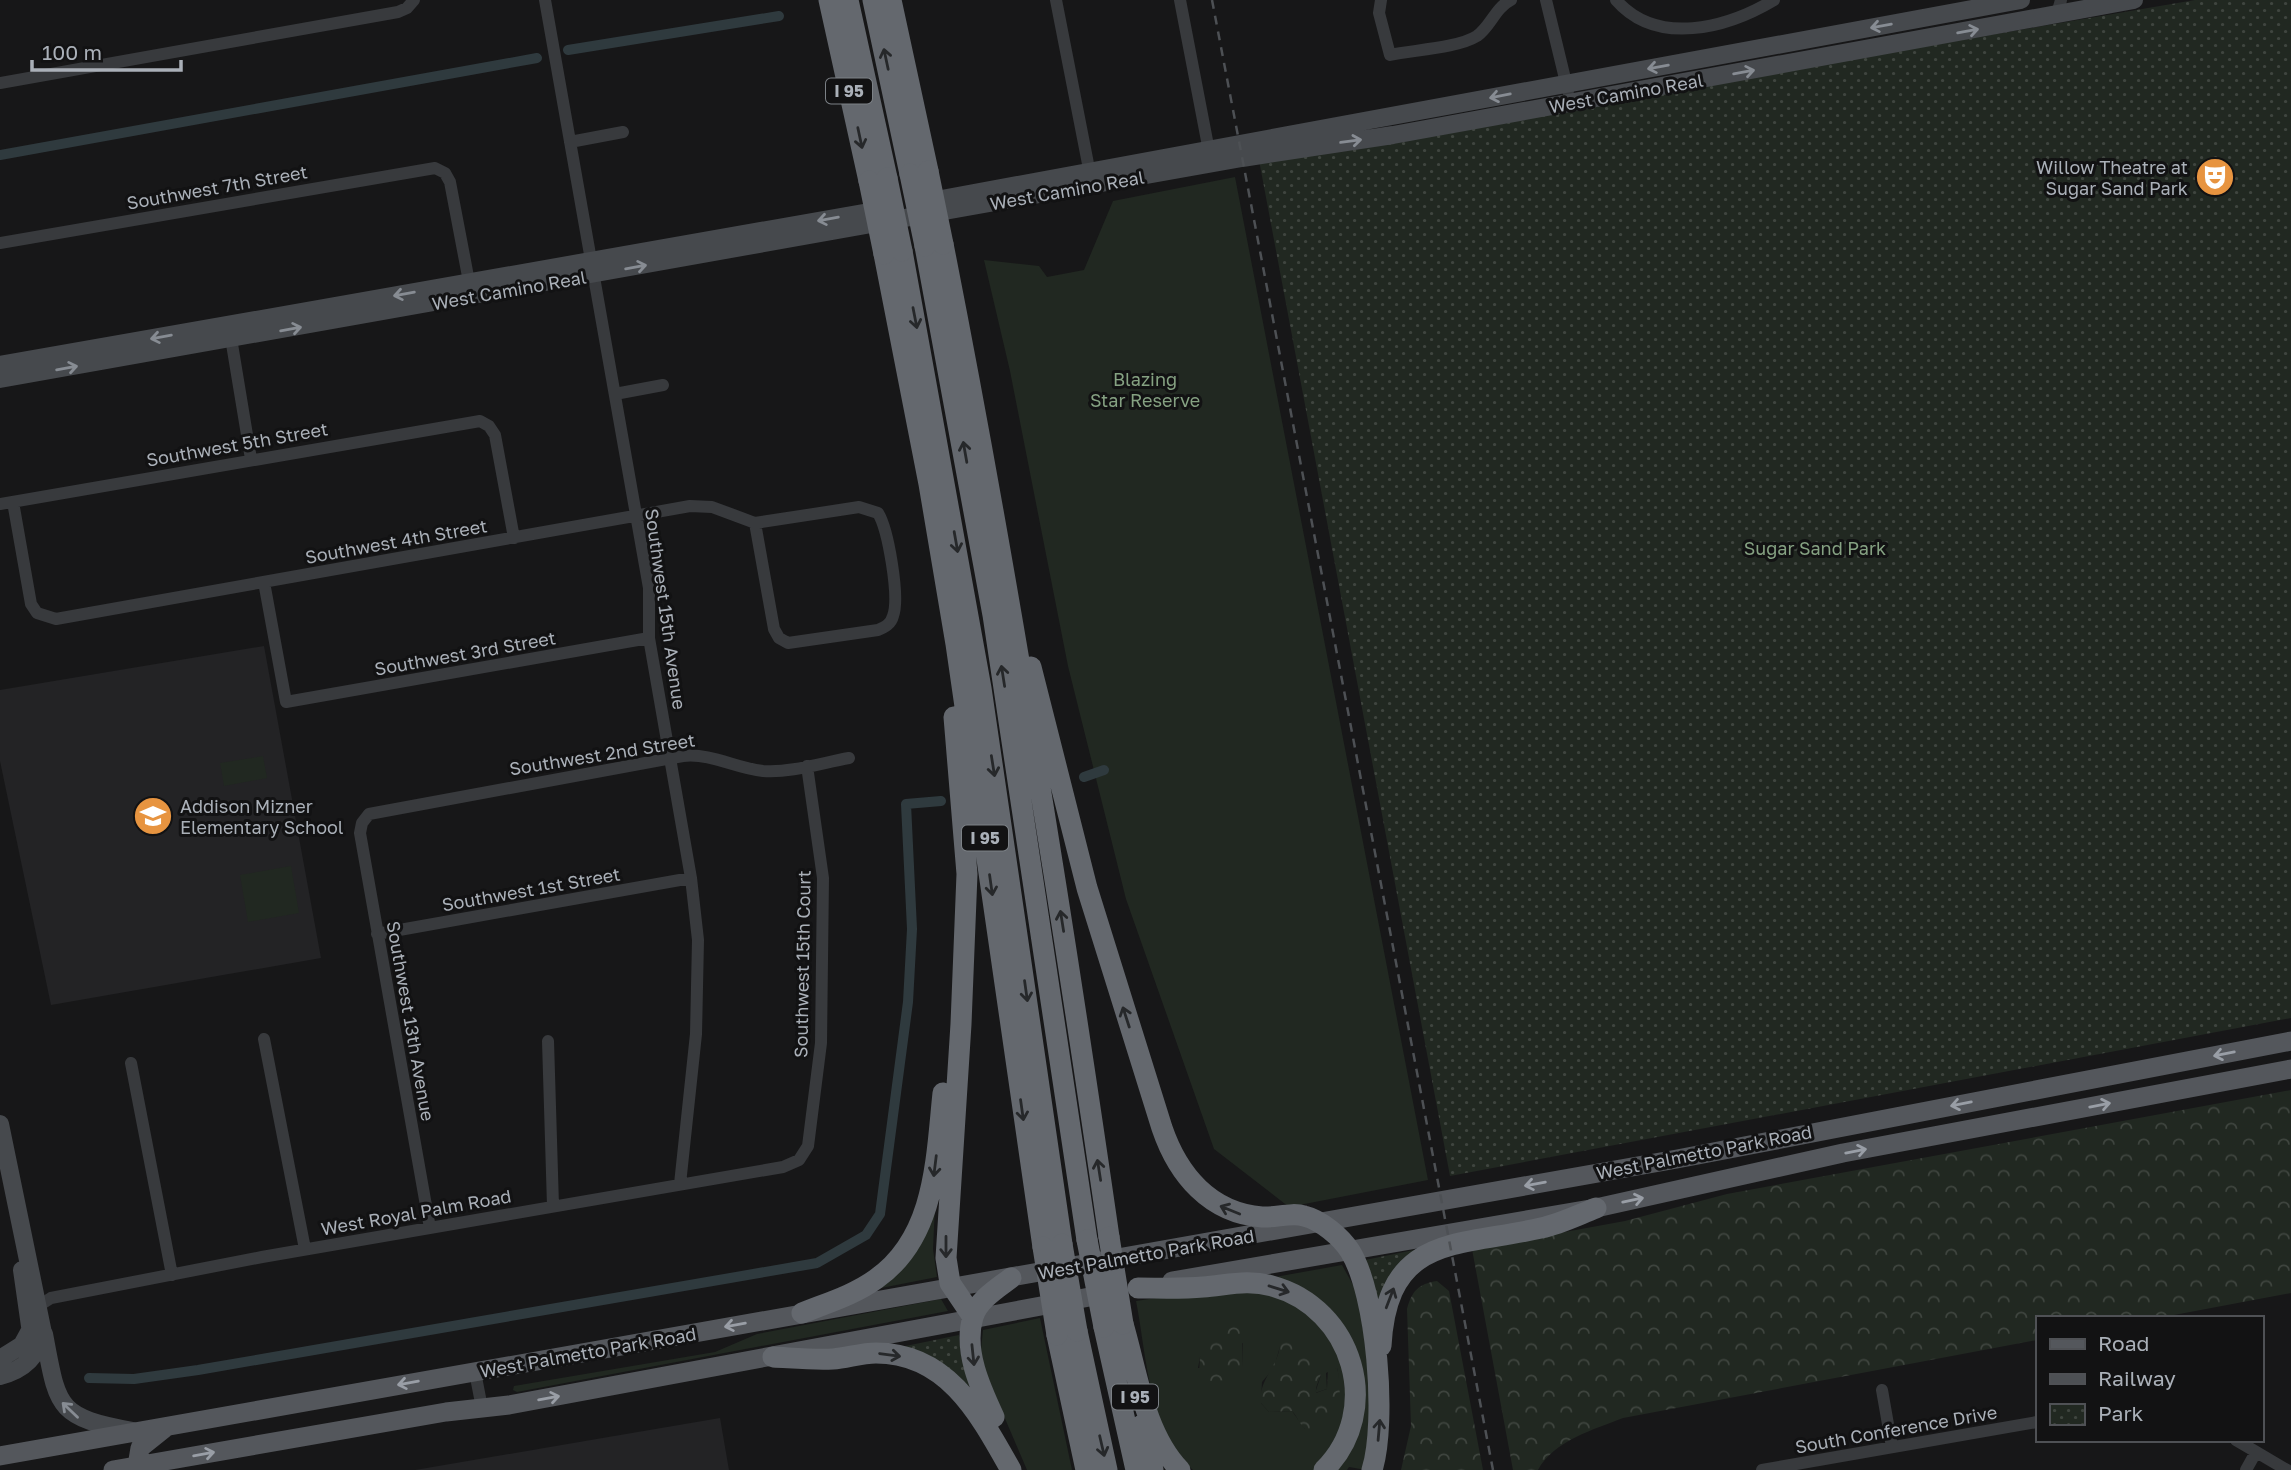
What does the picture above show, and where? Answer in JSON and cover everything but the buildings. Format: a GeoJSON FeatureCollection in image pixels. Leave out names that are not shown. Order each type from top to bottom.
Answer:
{"type":"FeatureCollection","features":[{"type":"Feature","properties":{"kind":"highway","name":"I 95"},"geometry":{"type":"LineString","coordinates":[[829,0],[878,180],[893,252],[917,431],[939,539],[1068,1333],[1084,1461]]}},
{"type":"Feature","properties":{"kind":"highway"},"geometry":{"type":"LineString","coordinates":[[848,0],[878,180]]}},
{"type":"Feature","properties":{"kind":"highway"},"geometry":{"type":"LineString","coordinates":[[873,0],[919,172]]}},
{"type":"Feature","properties":{"kind":"highway","name":"I 95"},"geometry":{"type":"LineString","coordinates":[[891,0],[919,172],[1010,612],[1070,968],[1108,1237],[1114,1325],[1128,1362],[1147,1469]]}},
{"type":"Feature","properties":{"kind":"highway"},"geometry":{"type":"LineString","coordinates":[[934,245],[1087,1240],[1114,1325],[1154,1428],[1167,1455],[1180,1470]]}},
{"type":"Feature","properties":{"kind":"highway"},"geometry":{"type":"LineString","coordinates":[[893,252],[981,688],[1053,1246]]}},
{"type":"Feature","properties":{"kind":"highway"},"geometry":{"type":"LineString","coordinates":[[917,431],[965,823],[967,874],[963,978],[946,1243],[947,1271],[953,1288],[973,1317]]}},
{"type":"Feature","properties":{"kind":"highway"},"geometry":{"type":"LineString","coordinates":[[1010,612],[1037,683],[1067,814],[1105,950],[1162,1128],[1175,1160],[1195,1187],[1233,1212],[1273,1218],[1303,1215],[1319,1223],[1349,1250],[1366,1299],[1379,1390]]}},
{"type":"Feature","properties":{"kind":"highway"},"geometry":{"type":"LineString","coordinates":[[802,1313],[876,1279],[902,1253],[921,1222],[931,1191],[953,1017],[963,978]]}},
{"type":"Feature","properties":{"kind":"highway"},"geometry":{"type":"LineString","coordinates":[[1372,1470],[1380,1430],[1379,1390],[1386,1310],[1394,1288],[1416,1261],[1439,1247],[1544,1228],[1596,1208]]}},
{"type":"Feature","properties":{"kind":"highway"},"geometry":{"type":"LineString","coordinates":[[1011,1278],[985,1300],[973,1317],[972,1351],[975,1373],[1018,1470]]}},
{"type":"Feature","properties":{"kind":"highway"},"geometry":{"type":"LineString","coordinates":[[1138,1288],[1203,1287],[1250,1282],[1292,1293],[1318,1310],[1337,1331],[1346,1348],[1356,1390],[1353,1421],[1346,1440],[1324,1470]]}},
{"type":"Feature","properties":{"kind":"highway"},"geometry":{"type":"LineString","coordinates":[[1114,1325],[1108,1351],[1147,1469]]}},
{"type":"Feature","properties":{"kind":"highway"},"geometry":{"type":"LineString","coordinates":[[1068,1333],[1107,1470]]}},
{"type":"Feature","properties":{"kind":"highway"},"geometry":{"type":"LineString","coordinates":[[773,1357],[833,1359],[878,1353],[903,1357],[927,1366],[950,1380],[970,1401],[1011,1470]]}},
{"type":"Feature","properties":{"kind":"main road","name":"West Palmetto Park Road"},"geometry":{"type":"LineString","coordinates":[[0,1456],[1319,1223],[2291,1041]]}},
{"type":"Feature","properties":{"kind":"main road","name":"West Palmetto Park Road"},"geometry":{"type":"LineString","coordinates":[[113,1470],[773,1357],[973,1317],[1596,1208],[1843,1153],[2291,1069]]}},
{"type":"Feature","properties":{"kind":"main road"},"geometry":{"type":"LineString","coordinates":[[2028,1091],[2032,1117]]}},
{"type":"Feature","properties":{"kind":"main road"},"geometry":{"type":"LineString","coordinates":[[137,1466],[141,1448],[169,1425]]}},
{"type":"Feature","properties":{"kind":"street","name":"Southwest 15th Avenue"},"geometry":{"type":"LineString","coordinates":[[545,0],[649,588],[649,638],[691,878],[698,940],[698,1000],[680,1184]]}},
{"type":"Feature","properties":{"kind":"street"},"geometry":{"type":"LineString","coordinates":[[1056,0],[1091,179]]}},
{"type":"Feature","properties":{"kind":"street"},"geometry":{"type":"LineString","coordinates":[[1180,0],[1209,151]]}},
{"type":"Feature","properties":{"kind":"street"},"geometry":{"type":"LineString","coordinates":[[1381,0],[1379,13],[1390,55],[1467,41],[1484,30],[1499,8],[1511,0]]}},
{"type":"Feature","properties":{"kind":"street"},"geometry":{"type":"LineString","coordinates":[[1546,0],[1571,104]]}},
{"type":"Feature","properties":{"kind":"street"},"geometry":{"type":"LineString","coordinates":[[1616,0],[1642,21],[1661,28],[1682,29],[1730,20],[1774,0]]}},
{"type":"Feature","properties":{"kind":"street","name":"West Camino Real"},"geometry":{"type":"LineString","coordinates":[[1091,179],[1209,151],[2021,0]]}},
{"type":"Feature","properties":{"kind":"street","name":"West Camino Real"},"geometry":{"type":"LineString","coordinates":[[0,379],[230,332],[1091,179],[1242,158],[1571,104],[2056,5],[2134,0]]}},
{"type":"Feature","properties":{"kind":"street"},"geometry":{"type":"LineString","coordinates":[[0,83],[398,12],[412,2]]}},
{"type":"Feature","properties":{"kind":"street"},"geometry":{"type":"LineString","coordinates":[[570,142],[623,132]]}},
{"type":"Feature","properties":{"kind":"street","name":"Southwest 7th Street"},"geometry":{"type":"LineString","coordinates":[[0,243],[425,167],[440,171],[450,182],[471,289]]}},
{"type":"Feature","properties":{"kind":"street"},"geometry":{"type":"LineString","coordinates":[[230,332],[251,459]]}},
{"type":"Feature","properties":{"kind":"street","name":"West Camino Real"},"geometry":{"type":"LineString","coordinates":[[0,365],[230,332]]}},
{"type":"Feature","properties":{"kind":"street"},"geometry":{"type":"LineString","coordinates":[[615,394],[663,385]]}},
{"type":"Feature","properties":{"kind":"street","name":"Southwest 5th Street"},"geometry":{"type":"LineString","coordinates":[[6,503],[480,421],[489,426],[495,435],[514,538]]}},
{"type":"Feature","properties":{"kind":"street","name":"Southwest 4th Street"},"geometry":{"type":"LineString","coordinates":[[6,503],[31,604],[41,615],[56,619],[701,505],[755,523]]}},
{"type":"Feature","properties":{"kind":"street"},"geometry":{"type":"LineString","coordinates":[[859,507],[878,513],[884,522],[888,542],[894,606],[887,625],[878,630],[799,644],[788,643],[779,638],[774,629],[755,523],[859,507]]}},
{"type":"Feature","properties":{"kind":"street","name":"Southwest 3rd Street"},"geometry":{"type":"LineString","coordinates":[[264,582],[286,702],[649,638]]}},
{"type":"Feature","properties":{"kind":"street","name":"Southwest 2nd Street"},"geometry":{"type":"LineString","coordinates":[[364,820],[379,810],[670,758],[705,755],[762,771],[849,758]]}},
{"type":"Feature","properties":{"kind":"street","name":"Southwest 15th Court"},"geometry":{"type":"LineString","coordinates":[[800,1160],[808,1146],[822,1009],[823,878],[807,766]]}},
{"type":"Feature","properties":{"kind":"street","name":"Southwest 13th Avenue"},"geometry":{"type":"LineString","coordinates":[[364,820],[360,833],[430,1228]]}},
{"type":"Feature","properties":{"kind":"street","name":"Southwest 1st Street"},"geometry":{"type":"LineString","coordinates":[[377,934],[691,878]]}},
{"type":"Feature","properties":{"kind":"street"},"geometry":{"type":"LineString","coordinates":[[264,1039],[305,1249]]}},
{"type":"Feature","properties":{"kind":"street"},"geometry":{"type":"LineString","coordinates":[[548,1041],[554,1206]]}},
{"type":"Feature","properties":{"kind":"street"},"geometry":{"type":"LineString","coordinates":[[131,1063],[172,1275]]}},
{"type":"Feature","properties":{"kind":"street"},"geometry":{"type":"LineString","coordinates":[[0,1124],[27,1257],[40,1305],[37,1352],[17,1371],[0,1376]]}},
{"type":"Feature","properties":{"kind":"street","name":"West Royal Palm Road"},"geometry":{"type":"LineString","coordinates":[[40,1305],[51,1298],[305,1249],[783,1167],[800,1160]]}},
{"type":"Feature","properties":{"kind":"street"},"geometry":{"type":"LineString","coordinates":[[27,1257],[22,1267],[37,1333],[55,1390],[63,1405],[74,1416],[92,1424],[133,1431]]}},
{"type":"Feature","properties":{"kind":"street"},"geometry":{"type":"LineString","coordinates":[[0,1359],[16,1351],[37,1333]]}},
{"type":"Feature","properties":{"kind":"street"},"geometry":{"type":"LineString","coordinates":[[475,1372],[482,1408]]}},
{"type":"Feature","properties":{"kind":"street"},"geometry":{"type":"LineString","coordinates":[[1882,1390],[1892,1447]]}},
{"type":"Feature","properties":{"kind":"street","name":"South Conference Drive"},"geometry":{"type":"LineString","coordinates":[[1762,1470],[2036,1422]]}},
{"type":"Feature","properties":{"kind":"street"},"geometry":{"type":"LineString","coordinates":[[2238,1442],[2287,1470]]}},
{"type":"Feature","properties":{"kind":"street"},"geometry":{"type":"LineString","coordinates":[[2246,1470],[2256,1452]]}},
{"type":"Feature","properties":{"kind":"shaded area","name":"Addison Mizner Elementary School"},"geometry":{"type":"Polygon","coordinates":[[[264,646],[321,958],[51,1005],[0,761],[0,690],[264,646]]]}},
{"type":"Feature","properties":{"kind":"shaded area"},"geometry":{"type":"Polygon","coordinates":[[[720,1418],[729,1470],[415,1470],[585,1441],[720,1418]]]}},
{"type":"Feature","properties":{"kind":"green space","name":"Sugar Sand Park"},"geometry":{"type":"Polygon","coordinates":[[[2195,0],[2291,0],[2291,1018],[1450,1176],[1259,160],[2195,0]]]}},
{"type":"Feature","properties":{"kind":"green space","name":"Blazing Star Reserve"},"geometry":{"type":"Polygon","coordinates":[[[1235,177],[1428,1180],[1289,1207],[1214,1149],[1126,899],[1068,666],[1010,371],[984,260],[1039,266],[1047,277],[1084,270],[1113,201],[1235,177]]]}},
{"type":"Feature","properties":{"kind":"green space"},"geometry":{"type":"Polygon","coordinates":[[[263,756],[267,778],[224,786],[220,763],[263,756]]]}},
{"type":"Feature","properties":{"kind":"green space"},"geometry":{"type":"Polygon","coordinates":[[[291,866],[299,913],[248,922],[240,875],[291,866]]]}},
{"type":"Feature","properties":{"kind":"green space"},"geometry":{"type":"Polygon","coordinates":[[[2291,1090],[2291,1293],[2169,1316],[2036,1316],[2036,1340],[1623,1418],[1564,1444],[1545,1460],[1538,1470],[1513,1470],[1472,1249],[1625,1221],[1727,1194],[2291,1090]]]}},
{"type":"Feature","properties":{"kind":"green space"},"geometry":{"type":"Polygon","coordinates":[[[935,1206],[933,1249],[937,1277],[871,1290],[935,1206]]]}},
{"type":"Feature","properties":{"kind":"green space"},"geometry":{"type":"Polygon","coordinates":[[[1419,1249],[1393,1272],[1377,1306],[1365,1260],[1419,1249]]]}},
{"type":"Feature","properties":{"kind":"green space"},"geometry":{"type":"Polygon","coordinates":[[[1342,1265],[1357,1292],[1373,1391],[1366,1470],[1349,1467],[1347,1470],[1331,1470],[1357,1363],[1275,1277],[1342,1265]]]}},
{"type":"Feature","properties":{"kind":"green space"},"geometry":{"type":"Polygon","coordinates":[[[1437,1281],[1449,1291],[1483,1470],[1401,1470],[1411,1426],[1407,1309],[1417,1289],[1437,1281]]]}},
{"type":"Feature","properties":{"kind":"green space"},"geometry":{"type":"Polygon","coordinates":[[[1251,1287],[1303,1304],[1343,1356],[1347,1422],[1314,1470],[1193,1470],[1178,1454],[1167,1435],[1152,1392],[1136,1301],[1221,1288],[1251,1287]],[[1243,1343],[1200,1357],[1198,1368],[1243,1368],[1243,1343]],[[1281,1343],[1274,1368],[1262,1382],[1261,1403],[1269,1412],[1292,1411],[1305,1429],[1339,1397],[1337,1368],[1326,1373],[1327,1389],[1315,1393],[1321,1375],[1281,1343]]]}},
{"type":"Feature","properties":{"kind":"green space"},"geometry":{"type":"Polygon","coordinates":[[[941,1299],[948,1311],[517,1392],[513,1390],[514,1386],[715,1352],[757,1334],[941,1299]]]}},
{"type":"Feature","properties":{"kind":"green space"},"geometry":{"type":"Polygon","coordinates":[[[1040,1318],[1072,1470],[1027,1470],[980,1360],[983,1330],[1040,1318]]]}},
{"type":"Feature","properties":{"kind":"green space"},"geometry":{"type":"Polygon","coordinates":[[[1231,1321],[1242,1330],[1243,1368],[1233,1380],[1209,1381],[1199,1373],[1200,1357],[1217,1326],[1231,1321]]]}},
{"type":"Feature","properties":{"kind":"green space"},"geometry":{"type":"Polygon","coordinates":[[[1286,1332],[1305,1341],[1318,1358],[1321,1372],[1316,1393],[1327,1389],[1328,1369],[1337,1368],[1339,1397],[1336,1414],[1328,1428],[1321,1432],[1313,1433],[1307,1430],[1292,1411],[1269,1412],[1261,1403],[1263,1385],[1278,1354],[1279,1336],[1286,1332]]]}},
{"type":"Feature","properties":{"kind":"green space"},"geometry":{"type":"Polygon","coordinates":[[[959,1335],[961,1355],[972,1393],[896,1348],[959,1335]]]}},
{"type":"Feature","properties":{"kind":"waterway"},"geometry":{"type":"LineString","coordinates":[[568,50],[779,16]]}},
{"type":"Feature","properties":{"kind":"waterway"},"geometry":{"type":"LineString","coordinates":[[0,155],[537,58]]}},
{"type":"Feature","properties":{"kind":"waterway"},"geometry":{"type":"LineString","coordinates":[[1084,777],[1104,770]]}},
{"type":"Feature","properties":{"kind":"waterway"},"geometry":{"type":"LineString","coordinates":[[89,1378],[134,1379],[198,1370],[817,1263],[866,1235],[880,1214],[908,1002],[912,929],[906,804],[941,801]]}},
{"type":"Feature","properties":{"kind":"railway"},"geometry":{"type":"LineString","coordinates":[[1212,0],[1493,1470]]}},
{"type":"Feature","properties":{"kind":"place","name":"Willow Theatre at Sugar Sand Park"},"geometry":{"type":"Point","coordinates":[2215,177]}},
{"type":"Feature","properties":{"kind":"place","name":"Addison Mizner Elementary School"},"geometry":{"type":"Point","coordinates":[153,816]}}]}
